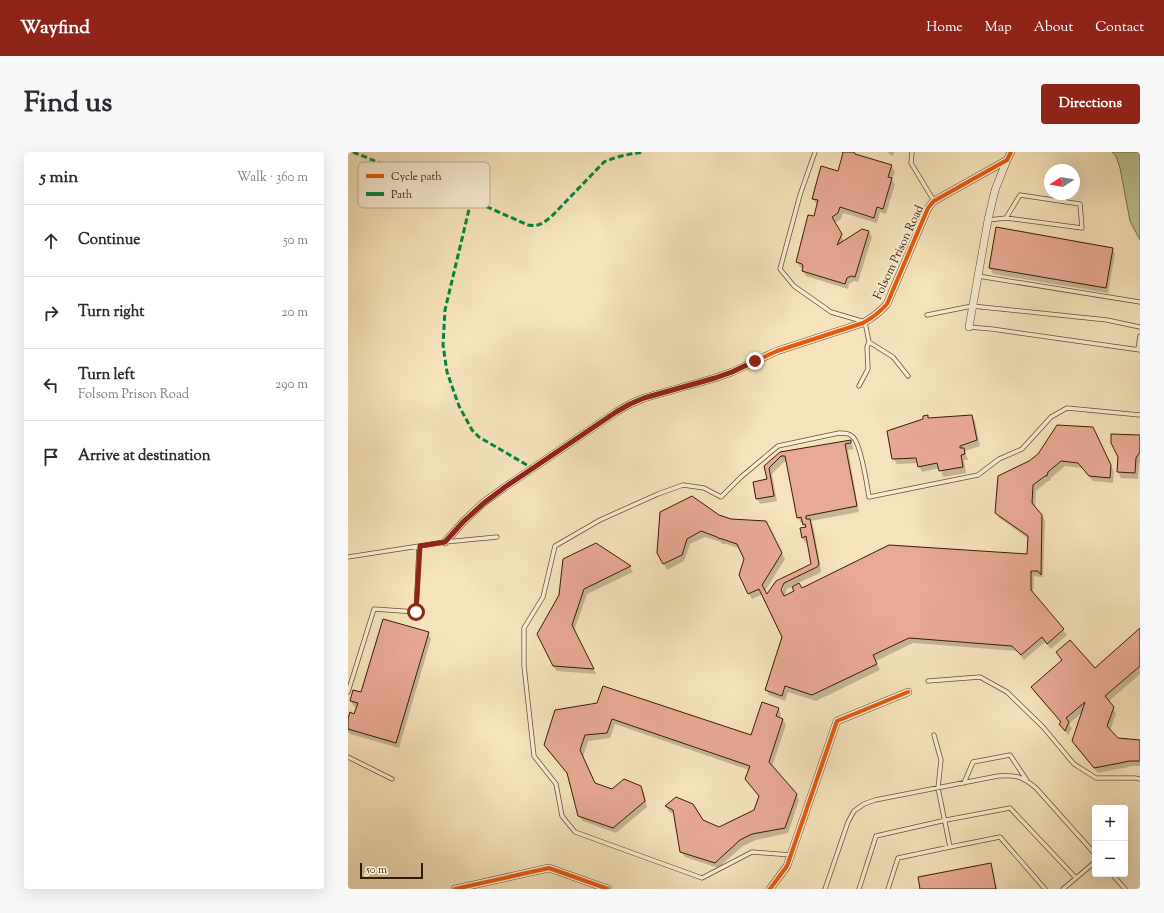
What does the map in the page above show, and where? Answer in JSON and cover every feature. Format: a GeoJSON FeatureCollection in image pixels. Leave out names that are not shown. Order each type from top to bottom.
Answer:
{"type":"FeatureCollection","features":[{"type":"Feature","properties":{"kind":"street"},"geometry":{"type":"LineString","coordinates":[[969,327],[988,220],[995,190],[1011,152]]}},
{"type":"Feature","properties":{"kind":"street","name":"Folsom Prison Road"},"geometry":{"type":"LineString","coordinates":[[445,542],[468,517],[505,487],[630,404],[644,398],[732,372],[777,351],[873,318],[886,304],[928,208],[934,201],[1007,160]]}},
{"type":"Feature","properties":{"kind":"street"},"geometry":{"type":"LineString","coordinates":[[770,889],[787,866],[837,721],[908,692]]}},
{"type":"Feature","properties":{"kind":"street"},"geometry":{"type":"LineString","coordinates":[[455,889],[549,868],[608,889]]}},
{"type":"Feature","properties":{"kind":"lane"},"geometry":{"type":"LineString","coordinates":[[815,152],[800,195],[780,269],[794,286],[831,312],[865,322],[869,342],[868,369],[859,386]]}},
{"type":"Feature","properties":{"kind":"lane"},"geometry":{"type":"LineString","coordinates":[[912,152],[911,163],[934,201]]}},
{"type":"Feature","properties":{"kind":"lane"},"geometry":{"type":"LineString","coordinates":[[988,220],[1006,218],[1082,228],[1080,204],[1020,195],[1006,218]]}},
{"type":"Feature","properties":{"kind":"lane"},"geometry":{"type":"LineString","coordinates":[[978,276],[1140,302]]}},
{"type":"Feature","properties":{"kind":"lane"},"geometry":{"type":"LineString","coordinates":[[927,315],[972,306],[1107,320],[1140,327]]}},
{"type":"Feature","properties":{"kind":"lane"},"geometry":{"type":"LineString","coordinates":[[969,327],[1139,350],[1140,336]]}},
{"type":"Feature","properties":{"kind":"lane"},"geometry":{"type":"LineString","coordinates":[[869,342],[893,357],[908,376]]}},
{"type":"Feature","properties":{"kind":"lane"},"geometry":{"type":"LineString","coordinates":[[791,855],[752,852],[702,878],[575,832],[562,816],[556,784],[534,756],[524,666],[524,628],[543,597],[555,546],[600,520],[683,484],[704,488],[722,497],[741,477],[774,449],[783,444],[839,433],[853,436],[858,445],[869,497],[978,475],[999,459],[1022,449],[1051,417],[1068,408],[1140,415]]}},
{"type":"Feature","properties":{"kind":"lane"},"geometry":{"type":"LineString","coordinates":[[348,557],[445,542],[497,537]]}},
{"type":"Feature","properties":{"kind":"lane"},"geometry":{"type":"LineString","coordinates":[[348,692],[374,609],[416,612],[420,546]]}},
{"type":"Feature","properties":{"kind":"lane"},"geometry":{"type":"LineString","coordinates":[[928,681],[980,677],[1007,692],[1042,727],[1074,764],[1096,778],[1140,779]]}},
{"type":"Feature","properties":{"kind":"lane"},"geometry":{"type":"LineString","coordinates":[[934,734],[941,760],[938,788],[946,820],[950,846]]}},
{"type":"Feature","properties":{"kind":"lane"},"geometry":{"type":"LineString","coordinates":[[964,783],[973,762],[1010,755],[1026,779],[1036,788],[1092,851]]}},
{"type":"Feature","properties":{"kind":"lane"},"geometry":{"type":"LineString","coordinates":[[348,756],[392,779]]}},
{"type":"Feature","properties":{"kind":"lane"},"geometry":{"type":"LineString","coordinates":[[825,889],[848,822],[854,811],[864,804],[875,800],[998,776],[1012,775],[1026,779]]}},
{"type":"Feature","properties":{"kind":"lane"},"geometry":{"type":"LineString","coordinates":[[859,889],[876,836],[946,820],[1010,808],[1076,878]]}},
{"type":"Feature","properties":{"kind":"lane"},"geometry":{"type":"LineString","coordinates":[[888,889],[898,858],[950,846],[1000,837],[1045,889]]}},
{"type":"Feature","properties":{"kind":"lane"},"geometry":{"type":"LineString","coordinates":[[1063,889],[1092,865]]}},
{"type":"Feature","properties":{"kind":"lane"},"geometry":{"type":"LineString","coordinates":[[1115,877],[1125,889]]}},
{"type":"Feature","properties":{"kind":"green space"},"geometry":{"type":"Polygon","coordinates":[[[1112,152],[1140,152],[1140,240],[1130,221],[1120,168],[1116,156],[1112,152]]]}},
{"type":"Feature","properties":{"kind":"building"},"geometry":{"type":"Polygon","coordinates":[[[842,152],[854,152],[855,154],[892,165],[888,177],[892,178],[883,209],[877,207],[874,218],[840,207],[838,213],[832,217],[842,234],[837,245],[862,229],[869,231],[855,277],[851,276],[847,278],[845,284],[802,271],[802,264],[796,262],[808,215],[814,216],[818,200],[812,199],[821,166],[838,171],[842,152]]]}},
{"type":"Feature","properties":{"kind":"building"},"geometry":{"type":"Polygon","coordinates":[[[996,227],[1113,248],[1106,288],[989,268],[996,227]]]}},
{"type":"Feature","properties":{"kind":"building"},"geometry":{"type":"Polygon","coordinates":[[[928,415],[928,418],[972,415],[977,440],[960,446],[960,448],[964,448],[965,454],[961,455],[963,467],[939,471],[937,463],[918,467],[916,458],[892,459],[887,431],[923,419],[923,416],[928,415]]]}},
{"type":"Feature","properties":{"kind":"building"},"geometry":{"type":"Polygon","coordinates":[[[1057,425],[1093,427],[1111,465],[1110,478],[1089,476],[1078,463],[1061,461],[1048,472],[1047,476],[1033,485],[1032,503],[1042,515],[1041,575],[1038,571],[1031,571],[1031,590],[1064,629],[1047,644],[1042,637],[1021,655],[1012,646],[909,638],[873,655],[877,664],[812,695],[785,686],[782,696],[765,690],[782,637],[759,589],[748,594],[739,575],[744,559],[737,544],[701,531],[687,539],[682,555],[663,564],[657,553],[660,512],[692,496],[719,515],[731,519],[766,521],[782,553],[762,585],[767,594],[776,581],[811,564],[806,536],[802,538],[800,528],[806,527],[805,524],[803,525],[801,517],[797,518],[785,456],[781,456],[769,468],[774,496],[756,499],[753,482],[767,479],[764,466],[780,452],[851,440],[851,443],[845,444],[857,506],[806,516],[806,519],[810,519],[819,564],[817,567],[784,583],[781,590],[784,596],[794,591],[792,587],[799,583],[802,588],[889,545],[1027,554],[1028,536],[995,513],[998,476],[1029,461],[1038,454],[1057,425]]]}},
{"type":"Feature","properties":{"kind":"building"},"geometry":{"type":"Polygon","coordinates":[[[1111,434],[1140,435],[1140,452],[1136,458],[1135,473],[1117,472],[1118,457],[1111,443],[1111,434]]]}},
{"type":"Feature","properties":{"kind":"building"},"geometry":{"type":"Polygon","coordinates":[[[596,543],[631,566],[584,589],[572,625],[594,669],[553,666],[537,634],[559,595],[563,559],[596,543]]]}},
{"type":"Feature","properties":{"kind":"building"},"geometry":{"type":"Polygon","coordinates":[[[383,619],[429,632],[396,743],[348,729],[350,712],[354,714],[358,703],[350,701],[353,690],[361,692],[383,619]]]}},
{"type":"Feature","properties":{"kind":"building"},"geometry":{"type":"Polygon","coordinates":[[[1140,628],[1140,666],[1105,696],[1114,707],[1107,726],[1118,738],[1140,740],[1140,761],[1130,761],[1094,768],[1072,741],[1085,702],[1066,718],[1069,722],[1065,731],[1059,724],[1061,722],[1031,687],[1062,660],[1056,652],[1070,640],[1095,668],[1140,628]]]}},
{"type":"Feature","properties":{"kind":"building"},"geometry":{"type":"Polygon","coordinates":[[[603,686],[751,735],[762,702],[779,708],[776,716],[783,719],[769,762],[797,794],[785,828],[752,834],[740,840],[715,863],[680,852],[673,810],[665,806],[676,797],[693,804],[703,820],[719,827],[754,810],[759,796],[745,779],[750,766],[612,719],[607,733],[585,735],[580,750],[595,783],[612,789],[624,779],[641,786],[645,801],[613,828],[578,816],[567,773],[544,745],[555,710],[597,703],[603,686]]]}},
{"type":"Feature","properties":{"kind":"building"},"geometry":{"type":"Polygon","coordinates":[[[991,863],[996,889],[920,889],[918,877],[991,863]]]}},
{"type":"Feature","properties":{"kind":"marked path"},"geometry":{"type":"LineString","coordinates":[[353,152],[377,162]]}},
{"type":"Feature","properties":{"kind":"marked path"},"geometry":{"type":"LineString","coordinates":[[490,208],[528,225],[541,224],[551,217],[604,162],[629,154],[644,152]]}},
{"type":"Feature","properties":{"kind":"marked path"},"geometry":{"type":"LineString","coordinates":[[469,208],[445,310],[443,345],[447,372],[459,406],[472,430],[479,437],[532,468]]}},
{"type":"Feature","properties":{"kind":"cycle path"},"geometry":{"type":"LineString","coordinates":[[445,542],[483,503],[630,404],[644,398],[732,372],[777,351],[863,323],[872,317],[887,304],[928,208],[934,201],[1007,160],[1011,152]]}},
{"type":"Feature","properties":{"kind":"cycle path"},"geometry":{"type":"LineString","coordinates":[[770,889],[787,866],[837,721],[908,692]]}},
{"type":"Feature","properties":{"kind":"cycle path"},"geometry":{"type":"LineString","coordinates":[[455,889],[549,868],[608,889]]}},
{"type":"Feature","properties":{"kind":"route"},"geometry":{"type":"LineString","coordinates":[[416,612],[420,546],[445,542],[463,522],[505,487],[630,404],[668,390],[715,378],[755,361]]}}]}
